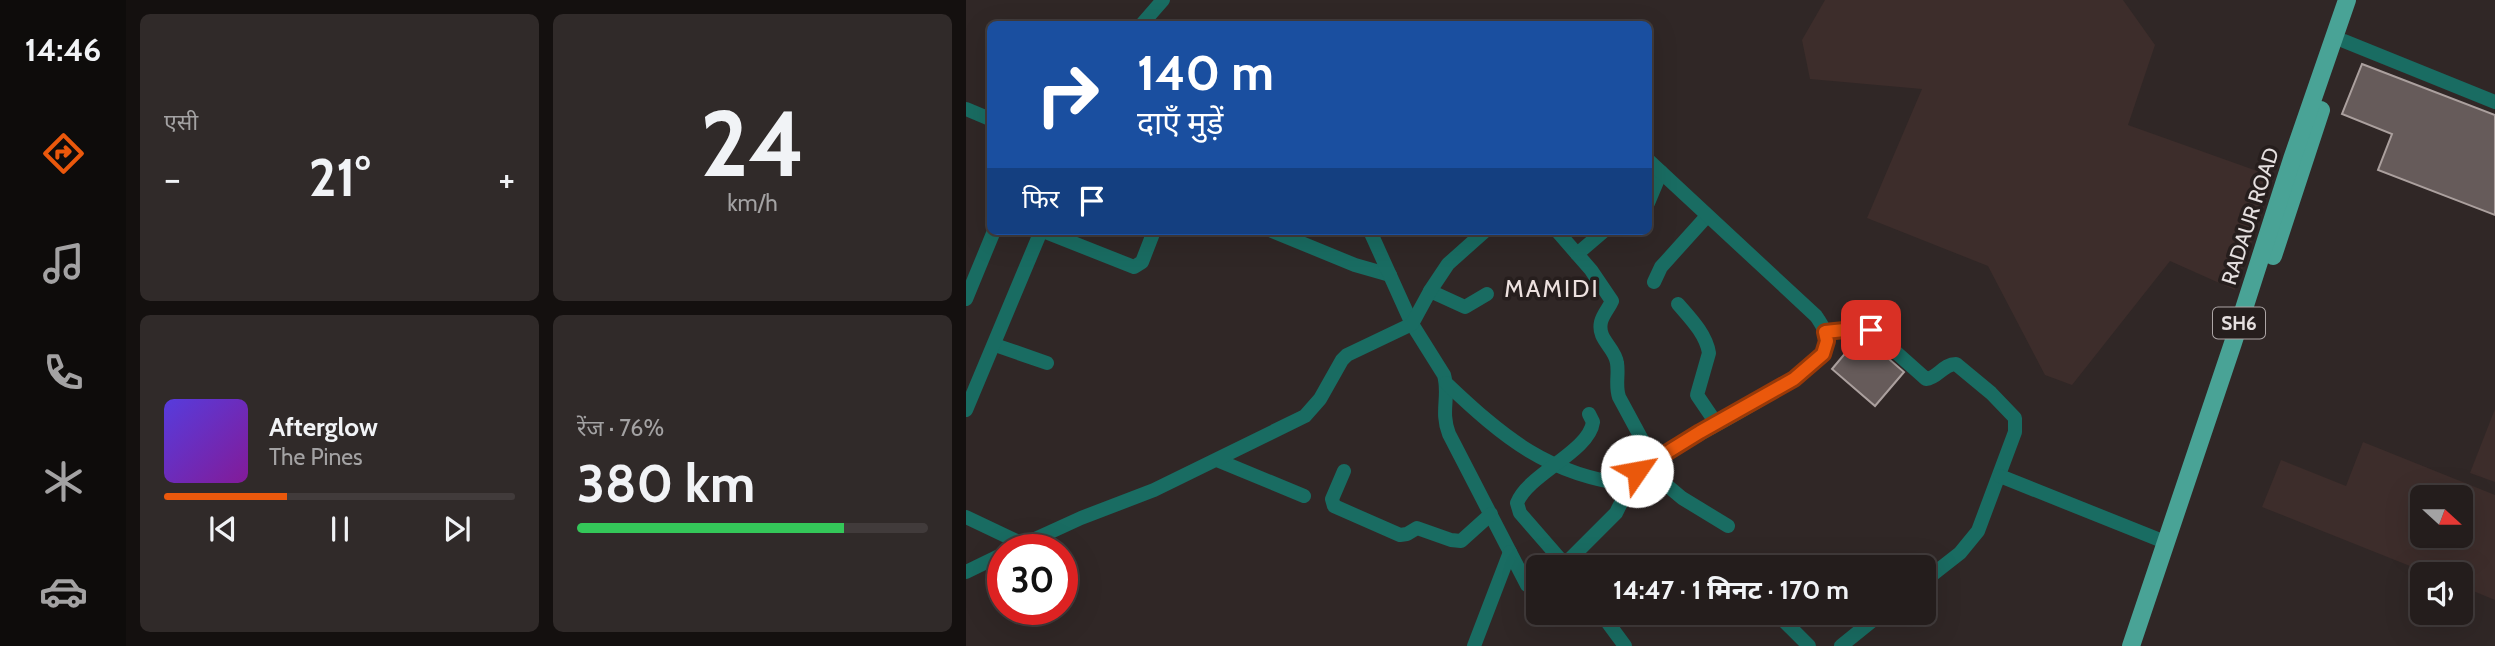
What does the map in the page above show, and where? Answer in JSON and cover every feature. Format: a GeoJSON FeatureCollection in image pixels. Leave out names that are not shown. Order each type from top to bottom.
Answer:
{"type":"FeatureCollection","features":[{"type":"Feature","properties":{"kind":"main road","name":"RADAUR ROAD"},"geometry":{"type":"LineString","coordinates":[[2131,646],[2347,0]]}},
{"type":"Feature","properties":{"kind":"main road","name":"RADAUR ROAD"},"geometry":{"type":"LineString","coordinates":[[2143,646],[2191,492],[2234,375],[2358,0]]}},
{"type":"Feature","properties":{"kind":"street"},"geometry":{"type":"LineString","coordinates":[[1145,21],[1163,0]]}},
{"type":"Feature","properties":{"kind":"street"},"geometry":{"type":"LineString","coordinates":[[2344,41],[2495,102]]}},
{"type":"Feature","properties":{"kind":"street"},"geometry":{"type":"LineString","coordinates":[[966,109],[987,117]]}},
{"type":"Feature","properties":{"kind":"street"},"geometry":{"type":"LineString","coordinates":[[1575,555],[1616,513],[1637,471],[1794,379],[1823,354],[1827,341],[1816,316],[1652,164]]}},
{"type":"Feature","properties":{"kind":"street"},"geometry":{"type":"LineString","coordinates":[[1652,193],[1661,172]]}},
{"type":"Feature","properties":{"kind":"street"},"geometry":{"type":"LineString","coordinates":[[1654,282],[1661,267],[1707,216]]}},
{"type":"Feature","properties":{"kind":"street"},"geometry":{"type":"LineString","coordinates":[[966,299],[992,235]]}},
{"type":"Feature","properties":{"kind":"street"},"geometry":{"type":"LineString","coordinates":[[966,410],[1040,235]]}},
{"type":"Feature","properties":{"kind":"street"},"geometry":{"type":"LineString","coordinates":[[1052,235],[1134,267],[1142,262],[1152,235]]}},
{"type":"Feature","properties":{"kind":"street"},"geometry":{"type":"LineString","coordinates":[[1282,235],[1355,265],[1390,275]]}},
{"type":"Feature","properties":{"kind":"street"},"geometry":{"type":"LineString","coordinates":[[1372,235],[1412,324],[1439,365],[1446,383],[1444,421],[1526,583]]}},
{"type":"Feature","properties":{"kind":"street"},"geometry":{"type":"LineString","coordinates":[[1048,534],[1154,490],[1305,416],[1314,408],[1347,355],[1412,324],[1430,291],[1456,255],[1480,235]]}},
{"type":"Feature","properties":{"kind":"street"},"geometry":{"type":"LineString","coordinates":[[1560,235],[1591,270],[1612,301],[1603,317],[1601,333],[1603,340],[1615,353],[1616,388],[1649,463],[1682,498],[1728,526]]}},
{"type":"Feature","properties":{"kind":"street"},"geometry":{"type":"LineString","coordinates":[[1577,254],[1599,235]]}},
{"type":"Feature","properties":{"kind":"street"},"geometry":{"type":"LineString","coordinates":[[1430,291],[1465,307],[1487,295]]}},
{"type":"Feature","properties":{"kind":"street"},"geometry":{"type":"LineString","coordinates":[[1678,304],[1691,319],[1708,348],[1709,353],[1697,395],[1716,423]]}},
{"type":"Feature","properties":{"kind":"street"},"geometry":{"type":"LineString","coordinates":[[1825,332],[1864,328],[1871,330],[1926,379],[1934,377],[1951,364],[1960,366],[2015,418],[2015,432],[1978,531],[1960,553],[1936,572]]}},
{"type":"Feature","properties":{"kind":"street"},"geometry":{"type":"LineString","coordinates":[[995,345],[1047,363]]}},
{"type":"Feature","properties":{"kind":"street"},"geometry":{"type":"LineString","coordinates":[[1446,383],[1486,421],[1534,455],[1578,475],[1630,485]]}},
{"type":"Feature","properties":{"kind":"street"},"geometry":{"type":"LineString","coordinates":[[1555,555],[1520,513],[1517,503],[1525,489],[1555,466],[1591,430],[1593,422],[1589,414]]}},
{"type":"Feature","properties":{"kind":"street"},"geometry":{"type":"LineString","coordinates":[[1217,460],[1304,496]]}},
{"type":"Feature","properties":{"kind":"street"},"geometry":{"type":"LineString","coordinates":[[1343,471],[1332,499],[1334,506],[1400,535],[1417,528],[1458,542],[1491,514]]}},
{"type":"Feature","properties":{"kind":"street"},"geometry":{"type":"LineString","coordinates":[[2000,476],[2165,542]]}},
{"type":"Feature","properties":{"kind":"street"},"geometry":{"type":"LineString","coordinates":[[966,517],[995,534]]}},
{"type":"Feature","properties":{"kind":"street"},"geometry":{"type":"LineString","coordinates":[[1474,646],[1510,552]]}},
{"type":"Feature","properties":{"kind":"street"},"geometry":{"type":"LineString","coordinates":[[966,572],[987,562]]}},
{"type":"Feature","properties":{"kind":"street"},"geometry":{"type":"LineString","coordinates":[[1610,625],[1625,646]]}},
{"type":"Feature","properties":{"kind":"street"},"geometry":{"type":"LineString","coordinates":[[1788,625],[1809,646]]}},
{"type":"Feature","properties":{"kind":"street"},"geometry":{"type":"LineString","coordinates":[[1841,646],[1867,625]]}},
{"type":"Feature","properties":{"kind":"shaded area"},"geometry":{"type":"Polygon","coordinates":[[[1825,0],[2123,0],[2155,45],[2128,125],[2274,177],[2235,290],[2170,261],[2072,385],[2045,375],[1988,266],[1867,218],[1922,89],[1810,79],[1802,40],[1825,0]]]}},
{"type":"Feature","properties":{"kind":"shaded area"},"geometry":{"type":"Polygon","coordinates":[[[2495,409],[2495,482],[2470,473],[2495,409]]]}},
{"type":"Feature","properties":{"kind":"shaded area"},"geometry":{"type":"Polygon","coordinates":[[[2363,442],[2470,485],[2410,485],[2410,548],[2473,548],[2473,486],[2495,495],[2495,600],[2473,591],[2473,562],[2410,562],[2410,566],[2262,507],[2281,460],[2346,486],[2363,442]]]}},
{"type":"Feature","properties":{"kind":"building"},"geometry":{"type":"Polygon","coordinates":[[[2362,64],[2495,115],[2495,215],[2378,170],[2392,134],[2342,114],[2362,64]]]}},
{"type":"Feature","properties":{"kind":"building"},"geometry":{"type":"Polygon","coordinates":[[[1858,338],[1866,339],[1904,372],[1875,406],[1832,369],[1858,338]]]}},
{"type":"Feature","properties":{"kind":"district","name":"MAMIDI"},"geometry":{"type":"Point","coordinates":[1552,288]}},
{"type":"Feature","properties":{"kind":"route"},"geometry":{"type":"LineString","coordinates":[[1637,471],[1794,379],[1823,354],[1827,341],[1825,332],[1864,328],[1871,330]]}}]}
